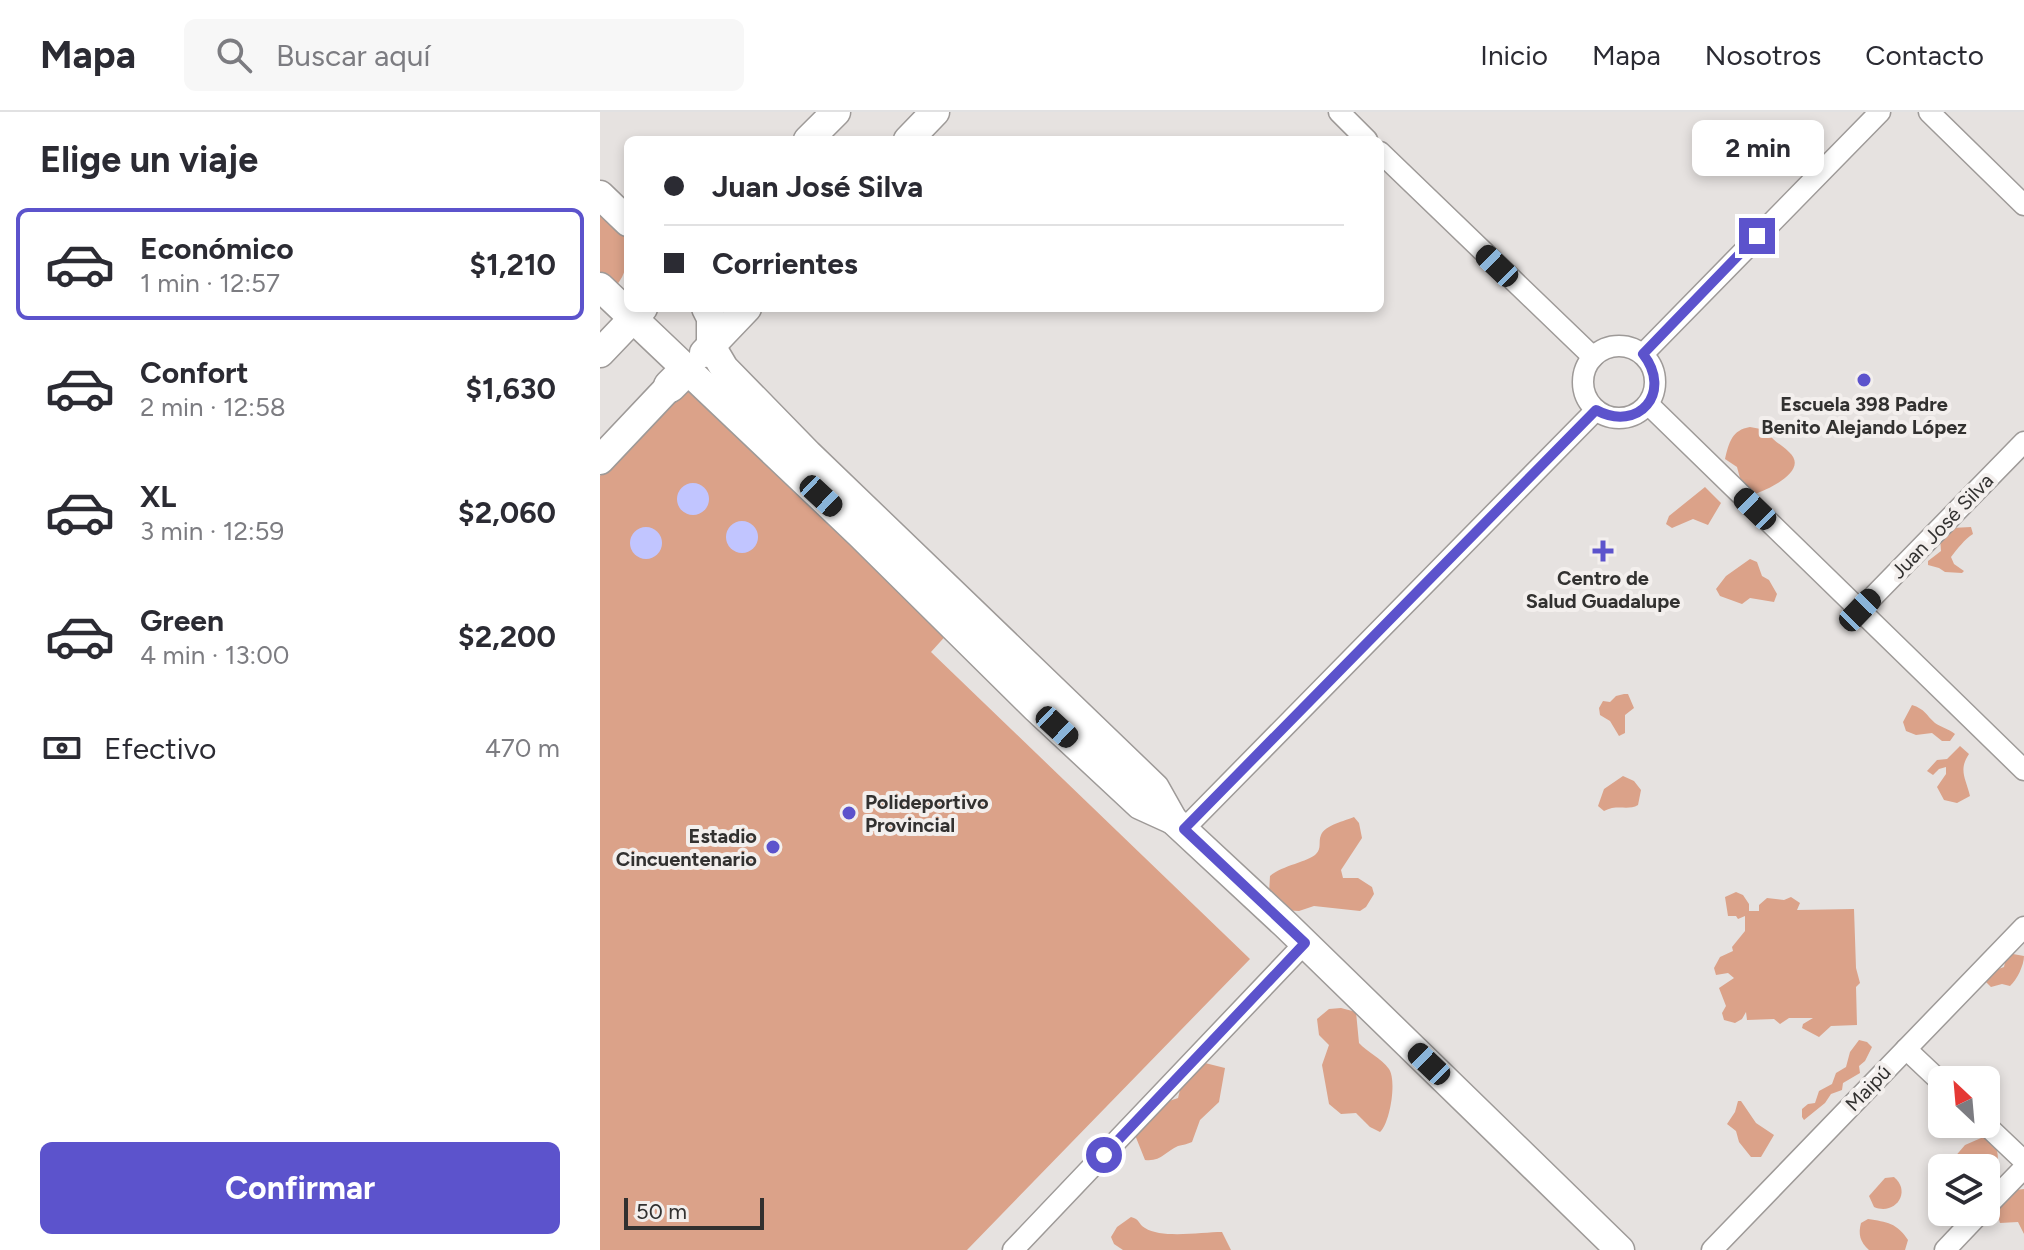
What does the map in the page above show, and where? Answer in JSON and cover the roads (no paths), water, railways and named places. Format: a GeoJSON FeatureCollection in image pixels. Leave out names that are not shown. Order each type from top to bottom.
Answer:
{"type":"FeatureCollection","features":[{"type":"Feature","properties":{"kind":"main road"},"geometry":{"type":"LineString","coordinates":[[812,136],[836,112]]}},
{"type":"Feature","properties":{"kind":"main road"},"geometry":{"type":"LineString","coordinates":[[912,136],[935,112]]}},
{"type":"Feature","properties":{"kind":"main road"},"geometry":{"type":"LineString","coordinates":[[600,195],[624,218]]}},
{"type":"Feature","properties":{"kind":"main road"},"geometry":{"type":"LineString","coordinates":[[600,287],[624,303]]}},
{"type":"Feature","properties":{"kind":"main road"},"geometry":{"type":"LineString","coordinates":[[708,312],[711,318],[711,346],[724,368],[808,454],[1155,788],[1178,824],[1305,943],[1620,1250]]}},
{"type":"Feature","properties":{"kind":"main road"},"geometry":{"type":"LineString","coordinates":[[600,460],[743,312]]}},
{"type":"Feature","properties":{"kind":"main road"},"geometry":{"type":"LineString","coordinates":[[600,353],[638,313],[678,378],[860,534],[1036,708],[1140,805],[1178,824]]}},
{"type":"Feature","properties":{"kind":"street"},"geometry":{"type":"LineString","coordinates":[[1339,112],[1363,136]]}},
{"type":"Feature","properties":{"kind":"street"},"geometry":{"type":"LineString","coordinates":[[1643,354],[1880,112]]}},
{"type":"Feature","properties":{"kind":"street"},"geometry":{"type":"LineString","coordinates":[[1929,112],[2024,205]]}},
{"type":"Feature","properties":{"kind":"street"},"geometry":{"type":"LineString","coordinates":[[1384,156],[1593,357]]}},
{"type":"Feature","properties":{"kind":"street"},"geometry":{"type":"LineString","coordinates":[[1626,347],[1643,354],[1655,378],[1654,392],[1648,404],[1637,414],[1623,418],[1609,417],[1596,410],[1587,399],[1583,385],[1585,370],[1593,357],[1608,348],[1626,347]]}},
{"type":"Feature","properties":{"kind":"street"},"geometry":{"type":"LineString","coordinates":[[1648,404],[2024,770]]}},
{"type":"Feature","properties":{"kind":"street"},"geometry":{"type":"LineString","coordinates":[[1178,824],[1596,410]]}},
{"type":"Feature","properties":{"kind":"street","name":"Juan José Silva"},"geometry":{"type":"LineString","coordinates":[[1860,610],[2022,447]]}},
{"type":"Feature","properties":{"kind":"street","name":"Maipú"},"geometry":{"type":"LineString","coordinates":[[1712,1250],[2024,927]]}},
{"type":"Feature","properties":{"kind":"street"},"geometry":{"type":"LineString","coordinates":[[1021,1248],[1305,943]]}},
{"type":"Feature","properties":{"kind":"street"},"geometry":{"type":"LineString","coordinates":[[1906,1049],[1928,1070]]}},
{"type":"Feature","properties":{"kind":"street"},"geometry":{"type":"LineString","coordinates":[[2000,1138],[2024,1161]]}},
{"type":"Feature","properties":{"kind":"street"},"geometry":{"type":"LineString","coordinates":[[2000,1193],[2024,1168]]}},
{"type":"Feature","properties":{"kind":"street"},"geometry":{"type":"LineString","coordinates":[[1945,1250],[1968,1226]]}},
{"type":"Feature","properties":{"kind":"water"},"geometry":{"type":"Polygon","coordinates":[[[693,483],[704,488],[709,499],[704,510],[693,515],[682,510],[677,499],[682,488],[693,483]]]}},
{"type":"Feature","properties":{"kind":"water"},"geometry":{"type":"Polygon","coordinates":[[[742,521],[753,526],[758,537],[753,548],[742,553],[731,548],[726,537],[731,526],[742,521]]]}},
{"type":"Feature","properties":{"kind":"water"},"geometry":{"type":"Polygon","coordinates":[[[646,527],[657,532],[662,543],[657,554],[646,559],[635,554],[630,543],[635,532],[646,527]]]}},
{"type":"Feature","properties":{"kind":"place","name":"Escuela 398 Padre Benito Alejando López"},"geometry":{"type":"Point","coordinates":[1864,380]}},
{"type":"Feature","properties":{"kind":"place","name":"Centro de Salud Guadalupe"},"geometry":{"type":"Point","coordinates":[1603,551]}},
{"type":"Feature","properties":{"kind":"place","name":"Polideportivo Provincial"},"geometry":{"type":"Point","coordinates":[849,813]}},
{"type":"Feature","properties":{"kind":"place","name":"Estadio Cincuentenario"},"geometry":{"type":"Point","coordinates":[773,847]}}]}
